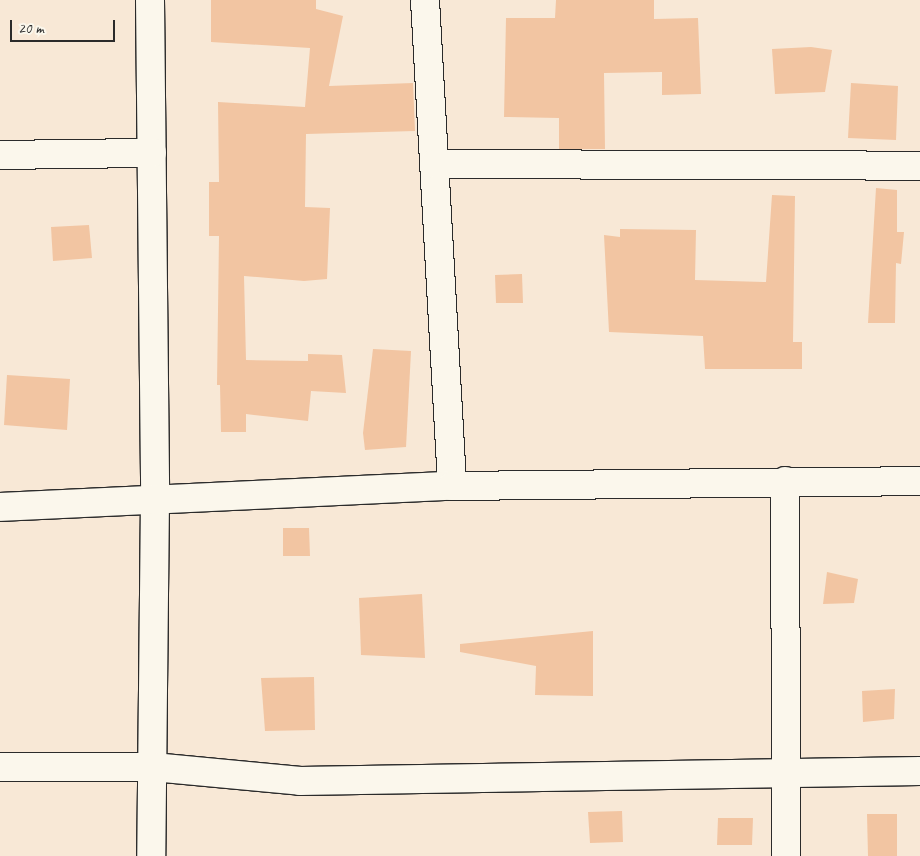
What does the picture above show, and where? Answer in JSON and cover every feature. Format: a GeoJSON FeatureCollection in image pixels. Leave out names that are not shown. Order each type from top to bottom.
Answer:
{"type":"FeatureCollection","features":[{"type":"Feature","properties":{"kind":"street"},"geometry":{"type":"LineString","coordinates":[[150,0],[155,500],[151,856]]}},
{"type":"Feature","properties":{"kind":"street"},"geometry":{"type":"LineString","coordinates":[[425,0],[452,486]]}},
{"type":"Feature","properties":{"kind":"street"},"geometry":{"type":"LineString","coordinates":[[0,155],[152,153]]}},
{"type":"Feature","properties":{"kind":"street"},"geometry":{"type":"LineString","coordinates":[[435,164],[920,166]]}},
{"type":"Feature","properties":{"kind":"street"},"geometry":{"type":"LineString","coordinates":[[785,481],[786,856]]}},
{"type":"Feature","properties":{"kind":"street"},"geometry":{"type":"LineString","coordinates":[[0,507],[452,486],[920,481]]}},
{"type":"Feature","properties":{"kind":"street"},"geometry":{"type":"LineString","coordinates":[[0,767],[153,767],[300,781],[920,771]]}},
{"type":"Feature","properties":{"kind":"building"},"geometry":{"type":"Polygon","coordinates":[[[211,0],[316,0],[316,9],[343,16],[329,86],[413,83],[415,131],[306,134],[305,207],[330,208],[327,279],[304,281],[244,276],[246,360],[308,361],[308,354],[342,355],[346,393],[311,391],[308,421],[246,414],[246,432],[221,432],[220,385],[217,385],[219,236],[209,236],[209,182],[219,182],[218,102],[305,107],[310,48],[211,42],[211,0]]]}},
{"type":"Feature","properties":{"kind":"building"},"geometry":{"type":"Polygon","coordinates":[[[556,0],[654,0],[654,19],[698,18],[701,94],[662,95],[662,72],[604,73],[605,149],[559,149],[559,118],[504,117],[506,18],[555,18],[556,0]]]}},
{"type":"Feature","properties":{"kind":"building"},"geometry":{"type":"Polygon","coordinates":[[[811,47],[832,50],[825,92],[775,94],[772,49],[811,47]]]}},
{"type":"Feature","properties":{"kind":"building"},"geometry":{"type":"Polygon","coordinates":[[[851,83],[898,86],[896,140],[848,138],[851,83]]]}},
{"type":"Feature","properties":{"kind":"building"},"geometry":{"type":"Polygon","coordinates":[[[876,188],[897,190],[897,232],[904,232],[901,264],[896,263],[895,323],[868,323],[876,188]]]}},
{"type":"Feature","properties":{"kind":"building"},"geometry":{"type":"Polygon","coordinates":[[[772,195],[795,196],[793,342],[802,342],[802,369],[705,369],[703,336],[609,332],[604,235],[620,237],[620,229],[696,230],[695,280],[766,282],[772,195]]]}},
{"type":"Feature","properties":{"kind":"building"},"geometry":{"type":"Polygon","coordinates":[[[89,225],[92,258],[53,261],[51,227],[89,225]]]}},
{"type":"Feature","properties":{"kind":"building"},"geometry":{"type":"Polygon","coordinates":[[[522,274],[523,303],[496,303],[495,275],[522,274]]]}},
{"type":"Feature","properties":{"kind":"building"},"geometry":{"type":"Polygon","coordinates":[[[373,349],[411,351],[406,447],[365,450],[363,433],[373,349]]]}},
{"type":"Feature","properties":{"kind":"building"},"geometry":{"type":"Polygon","coordinates":[[[7,375],[70,379],[67,430],[4,425],[7,375]]]}},
{"type":"Feature","properties":{"kind":"building"},"geometry":{"type":"Polygon","coordinates":[[[283,528],[309,528],[310,556],[283,556],[283,528]]]}},
{"type":"Feature","properties":{"kind":"building"},"geometry":{"type":"Polygon","coordinates":[[[827,572],[858,579],[854,603],[823,604],[827,572]]]}},
{"type":"Feature","properties":{"kind":"building"},"geometry":{"type":"Polygon","coordinates":[[[422,594],[425,658],[361,655],[359,598],[422,594]]]}},
{"type":"Feature","properties":{"kind":"building"},"geometry":{"type":"Polygon","coordinates":[[[593,631],[593,696],[535,695],[536,666],[460,652],[460,644],[593,631]]]}},
{"type":"Feature","properties":{"kind":"building"},"geometry":{"type":"Polygon","coordinates":[[[314,677],[315,730],[265,731],[261,678],[314,677]]]}},
{"type":"Feature","properties":{"kind":"building"},"geometry":{"type":"Polygon","coordinates":[[[895,689],[894,719],[863,722],[862,691],[895,689]]]}},
{"type":"Feature","properties":{"kind":"building"},"geometry":{"type":"Polygon","coordinates":[[[622,811],[623,842],[590,843],[588,812],[622,811]]]}},
{"type":"Feature","properties":{"kind":"building"},"geometry":{"type":"Polygon","coordinates":[[[867,814],[897,814],[897,856],[868,856],[867,814]]]}},
{"type":"Feature","properties":{"kind":"building"},"geometry":{"type":"Polygon","coordinates":[[[718,818],[753,818],[752,845],[717,845],[718,818]]]}}]}
